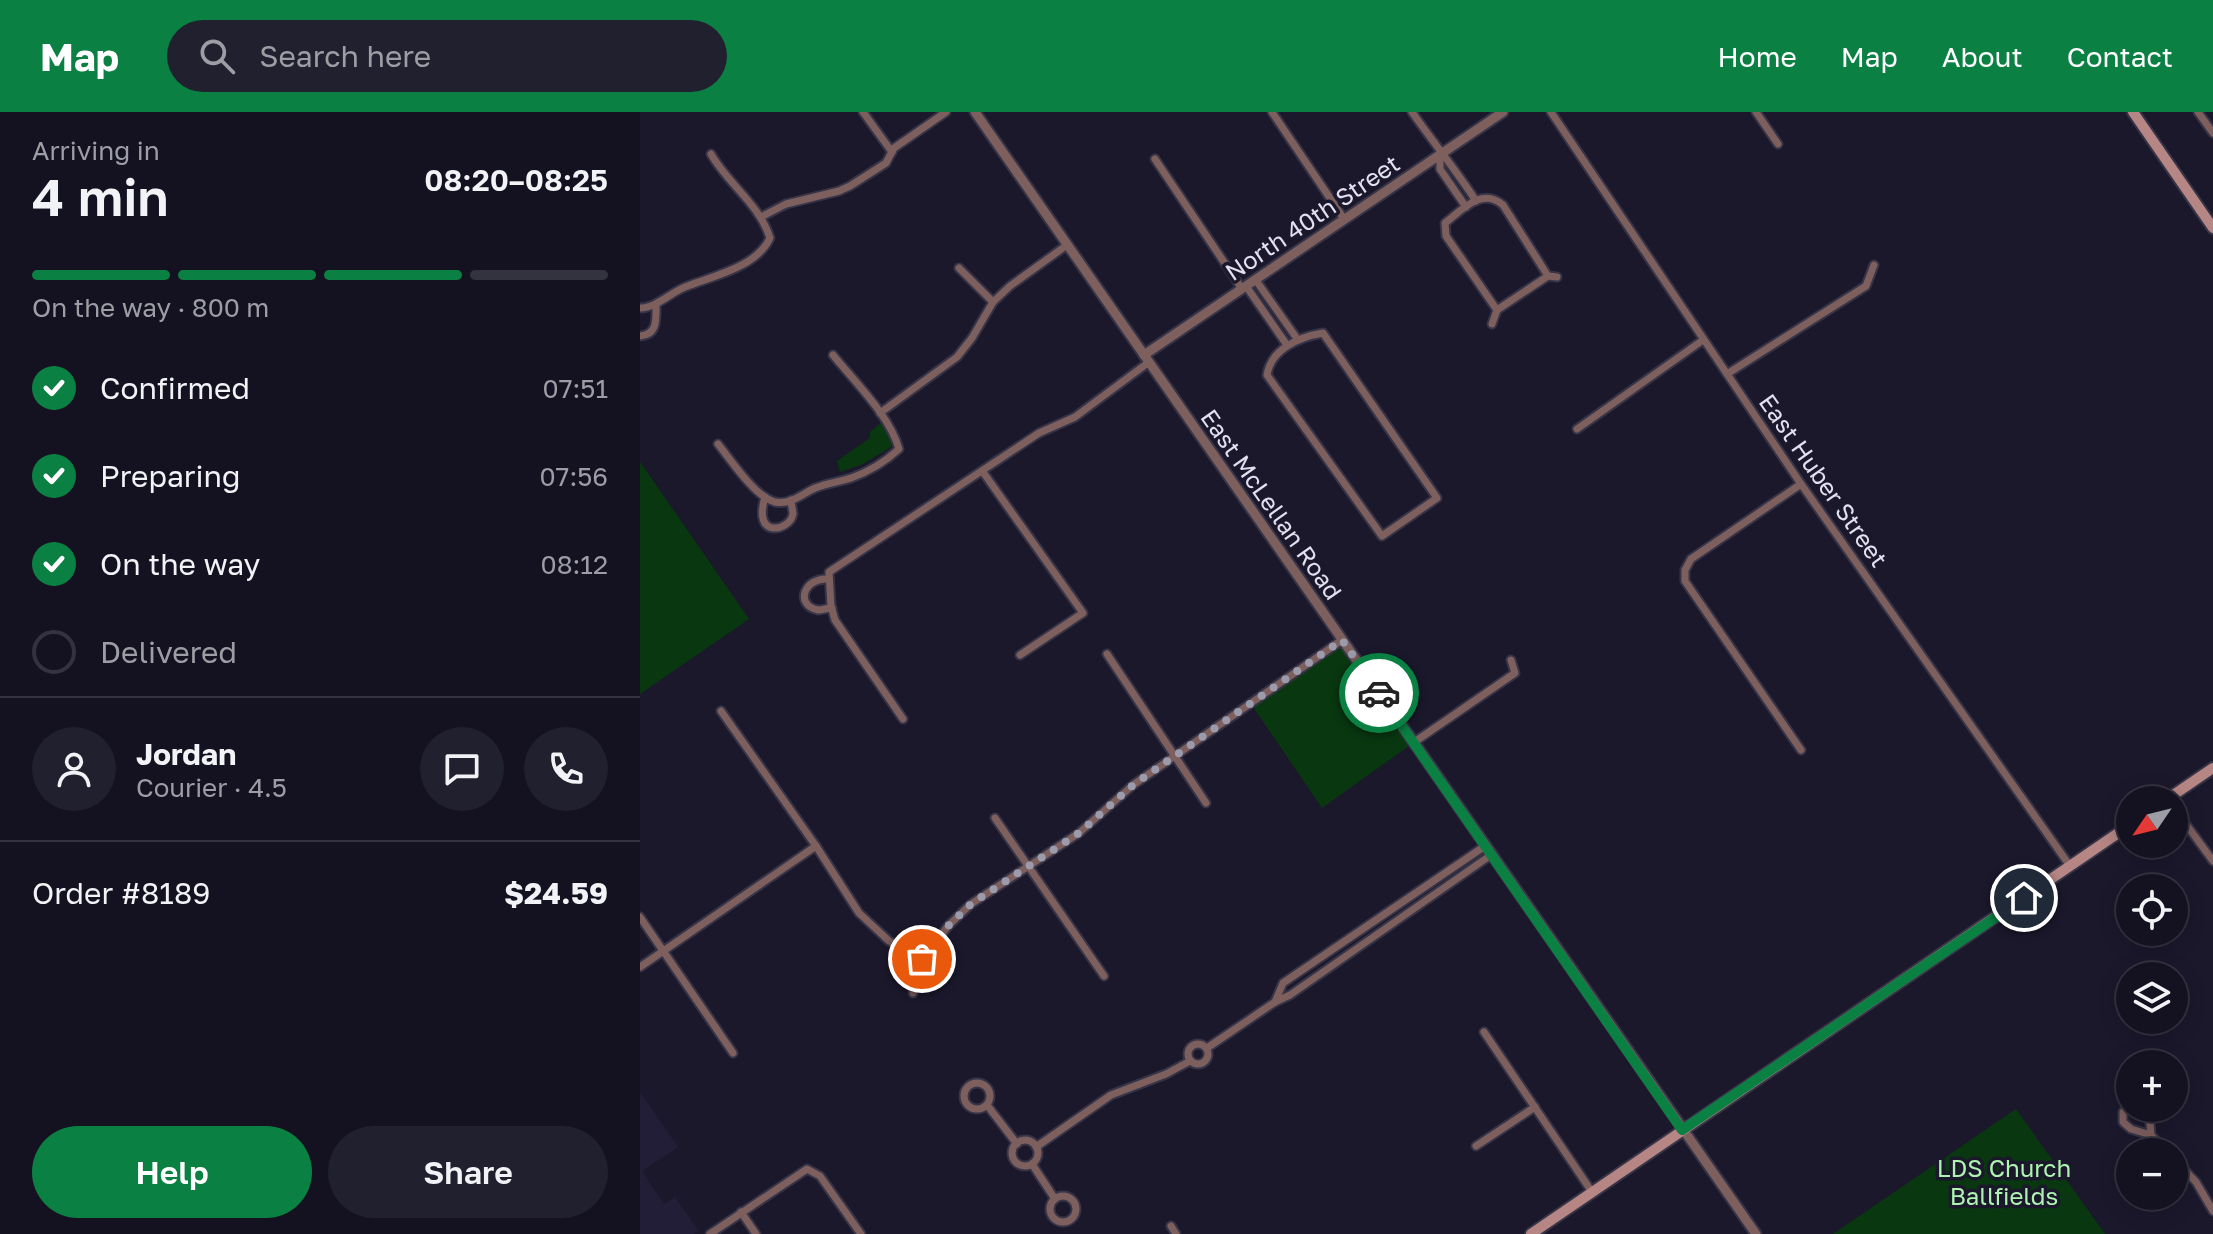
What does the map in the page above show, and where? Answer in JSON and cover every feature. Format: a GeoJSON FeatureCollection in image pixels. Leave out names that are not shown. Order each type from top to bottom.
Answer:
{"type":"FeatureCollection","features":[{"type":"Feature","properties":{"kind":"main road"},"geometry":{"type":"LineString","coordinates":[[2133,112],[2213,228]]}},
{"type":"Feature","properties":{"kind":"main road"},"geometry":{"type":"LineString","coordinates":[[2187,786],[2213,768]]}},
{"type":"Feature","properties":{"kind":"main road"},"geometry":{"type":"LineString","coordinates":[[1531,1234],[2116,835]]}},
{"type":"Feature","properties":{"kind":"street"},"geometry":{"type":"LineString","coordinates":[[863,112],[892,152]]}},
{"type":"Feature","properties":{"kind":"street"},"geometry":{"type":"LineString","coordinates":[[761,217],[786,204],[839,191],[886,163],[898,145],[946,112]]}},
{"type":"Feature","properties":{"kind":"street","name":"East McLellan Road"},"geometry":{"type":"LineString","coordinates":[[975,112],[1756,1234]]}},
{"type":"Feature","properties":{"kind":"street"},"geometry":{"type":"LineString","coordinates":[[1272,112],[1344,219]]}},
{"type":"Feature","properties":{"kind":"street"},"geometry":{"type":"LineString","coordinates":[[1412,112],[1476,201]]}},
{"type":"Feature","properties":{"kind":"street","name":"North 40th Street"},"geometry":{"type":"LineString","coordinates":[[1146,358],[1255,279],[1503,112]]}},
{"type":"Feature","properties":{"kind":"street","name":"East Huber Street"},"geometry":{"type":"LineString","coordinates":[[1551,112],[1801,484],[2070,866]]}},
{"type":"Feature","properties":{"kind":"street"},"geometry":{"type":"LineString","coordinates":[[1756,112],[1778,144]]}},
{"type":"Feature","properties":{"kind":"street"},"geometry":{"type":"LineString","coordinates":[[2198,112],[2213,133]]}},
{"type":"Feature","properties":{"kind":"street"},"geometry":{"type":"LineString","coordinates":[[640,308],[649,308],[684,287],[732,269],[764,249],[770,238],[761,217],[711,154]]}},
{"type":"Feature","properties":{"kind":"street"},"geometry":{"type":"LineString","coordinates":[[1440,154],[1440,169],[1466,207]]}},
{"type":"Feature","properties":{"kind":"street"},"geometry":{"type":"LineString","coordinates":[[1155,159],[1287,345]]}},
{"type":"Feature","properties":{"kind":"street"},"geometry":{"type":"LineString","coordinates":[[1455,191],[1465,184]]}},
{"type":"Feature","properties":{"kind":"street"},"geometry":{"type":"LineString","coordinates":[[1492,324],[1497,310],[1553,276],[1503,205],[1494,198],[1485,197],[1445,223],[1446,236],[1497,310]]}},
{"type":"Feature","properties":{"kind":"street"},"geometry":{"type":"LineString","coordinates":[[880,413],[957,357],[993,302],[1067,245]]}},
{"type":"Feature","properties":{"kind":"street"},"geometry":{"type":"LineString","coordinates":[[1727,374],[1866,286],[1874,265]]}},
{"type":"Feature","properties":{"kind":"street"},"geometry":{"type":"LineString","coordinates":[[959,268],[993,302]]}},
{"type":"Feature","properties":{"kind":"street"},"geometry":{"type":"LineString","coordinates":[[1255,279],[1298,340]]}},
{"type":"Feature","properties":{"kind":"street"},"geometry":{"type":"LineString","coordinates":[[640,336],[653,332],[656,304]]}},
{"type":"Feature","properties":{"kind":"street"},"geometry":{"type":"LineString","coordinates":[[1323,333],[1437,498],[1382,536],[1267,375],[1269,364],[1287,345],[1298,340],[1323,333]]}},
{"type":"Feature","properties":{"kind":"street"},"geometry":{"type":"LineString","coordinates":[[1577,429],[1703,340]]}},
{"type":"Feature","properties":{"kind":"street"},"geometry":{"type":"LineString","coordinates":[[718,444],[761,496],[774,502],[791,500],[829,483],[852,477],[889,458],[899,449],[896,437],[833,355]]}},
{"type":"Feature","properties":{"kind":"street"},"geometry":{"type":"LineString","coordinates":[[903,719],[835,620],[829,572],[1039,433],[1075,417],[1146,358]]}},
{"type":"Feature","properties":{"kind":"street"},"geometry":{"type":"LineString","coordinates":[[983,472],[1083,613],[1020,655]]}},
{"type":"Feature","properties":{"kind":"street"},"geometry":{"type":"LineString","coordinates":[[1801,484],[1691,559],[1685,570],[1685,581],[1801,750]]}},
{"type":"Feature","properties":{"kind":"street"},"geometry":{"type":"LineString","coordinates":[[765,497],[762,521],[768,527],[775,528],[781,527],[793,515],[791,500]]}},
{"type":"Feature","properties":{"kind":"street"},"geometry":{"type":"LineString","coordinates":[[829,579],[817,579],[804,593],[805,599],[818,610],[832,608]]}},
{"type":"Feature","properties":{"kind":"street"},"geometry":{"type":"LineString","coordinates":[[913,993],[922,959],[949,925],[971,904],[1079,833],[1133,785],[1342,640]]}},
{"type":"Feature","properties":{"kind":"street"},"geometry":{"type":"LineString","coordinates":[[1107,654],[1206,803]]}},
{"type":"Feature","properties":{"kind":"street"},"geometry":{"type":"LineString","coordinates":[[1413,743],[1515,673],[1511,660]]}},
{"type":"Feature","properties":{"kind":"street"},"geometry":{"type":"LineString","coordinates":[[721,711],[859,913],[889,941],[922,959]]}},
{"type":"Feature","properties":{"kind":"street"},"geometry":{"type":"LineString","coordinates":[[995,818],[1104,976]]}},
{"type":"Feature","properties":{"kind":"street"},"geometry":{"type":"LineString","coordinates":[[2188,827],[2213,861]]}},
{"type":"Feature","properties":{"kind":"street"},"geometry":{"type":"LineString","coordinates":[[640,967],[816,846]]}},
{"type":"Feature","properties":{"kind":"street"},"geometry":{"type":"LineString","coordinates":[[1275,1002],[1283,983],[1485,846]]}},
{"type":"Feature","properties":{"kind":"street"},"geometry":{"type":"LineString","coordinates":[[1207,1048],[1290,995],[1491,855]]}},
{"type":"Feature","properties":{"kind":"street"},"geometry":{"type":"LineString","coordinates":[[1462,862],[1468,871]]}},
{"type":"Feature","properties":{"kind":"street"},"geometry":{"type":"LineString","coordinates":[[1447,872],[1453,881]]}},
{"type":"Feature","properties":{"kind":"street"},"geometry":{"type":"LineString","coordinates":[[1418,891],[1424,902]]}},
{"type":"Feature","properties":{"kind":"street"},"geometry":{"type":"LineString","coordinates":[[640,917],[733,1053]]}},
{"type":"Feature","properties":{"kind":"street"},"geometry":{"type":"LineString","coordinates":[[1319,958],[1326,969]]}},
{"type":"Feature","properties":{"kind":"street"},"geometry":{"type":"LineString","coordinates":[[1484,1032],[1592,1192]]}},
{"type":"Feature","properties":{"kind":"street"},"geometry":{"type":"LineString","coordinates":[[1200,1044],[1207,1048],[1209,1055],[1205,1063],[1197,1065],[1190,1061],[1188,1053],[1192,1045],[1200,1044]]}},
{"type":"Feature","properties":{"kind":"street"},"geometry":{"type":"LineString","coordinates":[[1036,1147],[1111,1095],[1166,1074],[1190,1061]]}},
{"type":"Feature","properties":{"kind":"street"},"geometry":{"type":"LineString","coordinates":[[987,1105],[1017,1144]]}},
{"type":"Feature","properties":{"kind":"street"},"geometry":{"type":"LineString","coordinates":[[1476,1146],[1535,1107]]}},
{"type":"Feature","properties":{"kind":"street"},"geometry":{"type":"LineString","coordinates":[[2123,1122],[2131,1129],[2154,1138]]}},
{"type":"Feature","properties":{"kind":"street"},"geometry":{"type":"LineString","coordinates":[[2150,1122],[2151,1135]]}},
{"type":"Feature","properties":{"kind":"street"},"geometry":{"type":"LineString","coordinates":[[1025,1141],[1036,1147],[1038,1156],[1032,1164],[1022,1166],[1015,1161],[1013,1150],[1017,1144],[1025,1141]]}},
{"type":"Feature","properties":{"kind":"street"},"geometry":{"type":"LineString","coordinates":[[1032,1164],[1055,1199]]}},
{"type":"Feature","properties":{"kind":"street"},"geometry":{"type":"LineString","coordinates":[[710,1234],[802,1170],[810,1170],[820,1176],[861,1234]]}},
{"type":"Feature","properties":{"kind":"street"},"geometry":{"type":"LineString","coordinates":[[2188,1174],[2213,1211]]}},
{"type":"Feature","properties":{"kind":"street"},"geometry":{"type":"LineString","coordinates":[[741,1212],[756,1234]]}},
{"type":"Feature","properties":{"kind":"shaded area"},"geometry":{"type":"Polygon","coordinates":[[[640,1092],[678,1147],[642,1171],[664,1204],[675,1197],[699,1231],[694,1234],[640,1234],[640,1092]]]}},
{"type":"Feature","properties":{"kind":"green space"},"geometry":{"type":"Polygon","coordinates":[[[882,422],[892,440],[891,447],[863,464],[840,472],[837,461],[870,438],[870,432],[882,422]]]}},
{"type":"Feature","properties":{"kind":"green space"},"geometry":{"type":"Polygon","coordinates":[[[640,462],[749,619],[640,694],[640,462]]]}},
{"type":"Feature","properties":{"kind":"green space"},"geometry":{"type":"Polygon","coordinates":[[[1342,640],[1413,743],[1322,808],[1251,704],[1342,640]]]}},
{"type":"Feature","properties":{"kind":"green space","name":"LDS Church Ballfields"},"geometry":{"type":"Polygon","coordinates":[[[2016,1109],[2105,1234],[1833,1234],[2016,1109]]]}},
{"type":"Feature","properties":{"kind":"way so far"},"geometry":{"type":"LineString","coordinates":[[922,959],[949,925],[971,904],[1079,833],[1133,785],[1342,640],[1379,693]]}},
{"type":"Feature","properties":{"kind":"route"},"geometry":{"type":"LineString","coordinates":[[1379,693],[1682,1130],[2024,898]]}}]}
